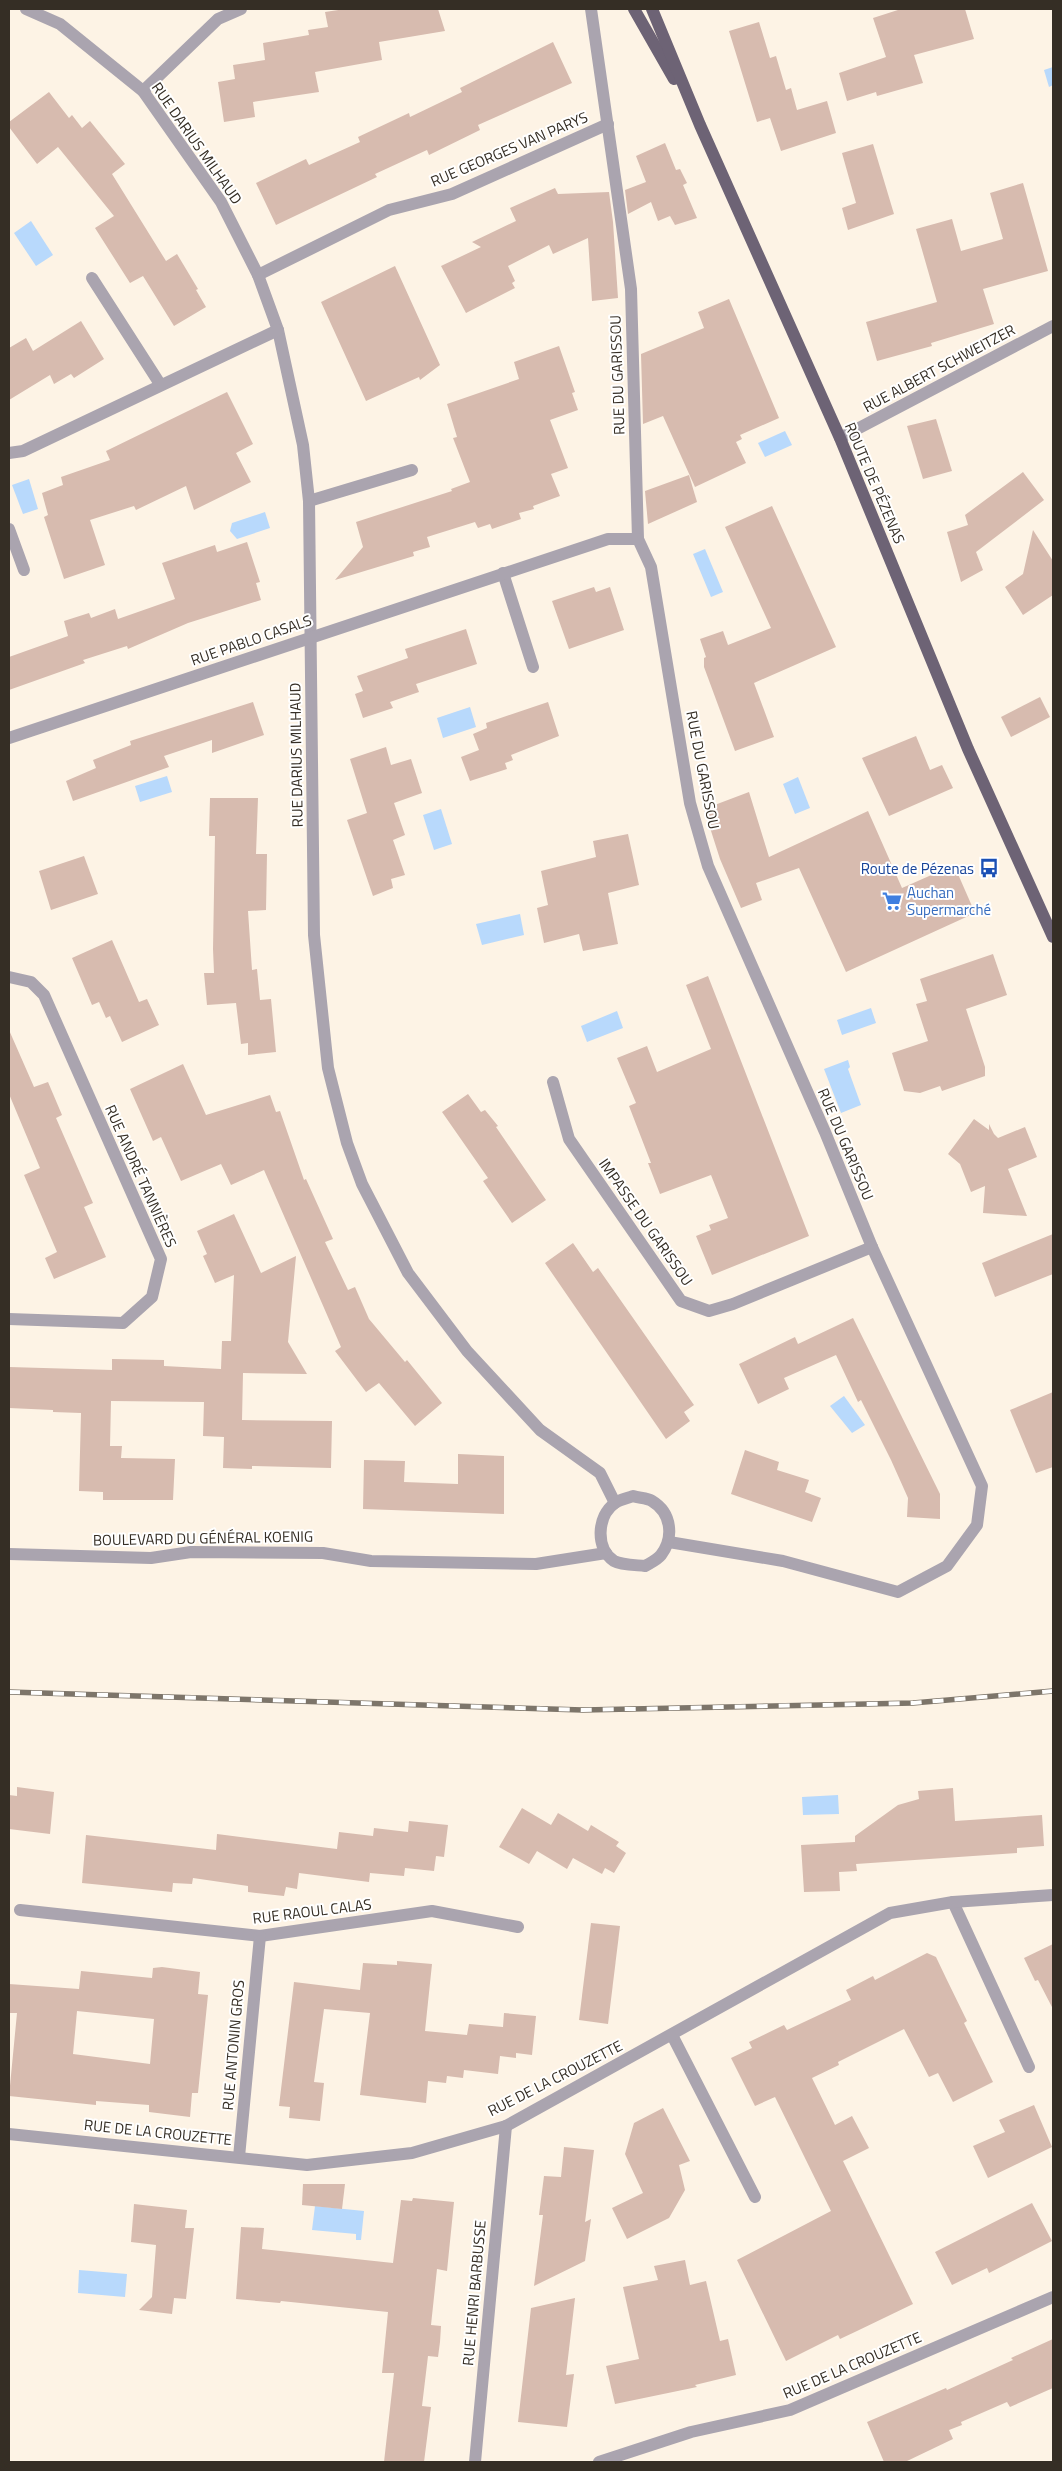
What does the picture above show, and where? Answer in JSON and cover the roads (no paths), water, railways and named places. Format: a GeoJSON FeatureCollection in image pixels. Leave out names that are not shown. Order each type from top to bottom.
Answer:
{"type":"FeatureCollection","features":[{"type":"Feature","properties":{"kind":"main road"},"geometry":{"type":"LineString","coordinates":[[634,9],[700,125]]}},
{"type":"Feature","properties":{"kind":"main road"},"geometry":{"type":"LineString","coordinates":[[652,9],[700,125]]}},
{"type":"Feature","properties":{"kind":"main road","name":"ROUTE DE PÉZENAS"},"geometry":{"type":"LineString","coordinates":[[700,125],[840,438],[968,749],[1053,937]]}},
{"type":"Feature","properties":{"kind":"street","name":"RUE DARIUS MILHAUD"},"geometry":{"type":"LineString","coordinates":[[26,9],[60,24],[143,91],[221,202],[258,275],[278,330],[303,446],[309,501],[314,935],[328,1068],[347,1142],[362,1184],[408,1273],[467,1351],[540,1430],[600,1473],[615,1502]]}},
{"type":"Feature","properties":{"kind":"street"},"geometry":{"type":"LineString","coordinates":[[143,91],[216,14],[241,9]]}},
{"type":"Feature","properties":{"kind":"street","name":"RUE DU GARISSOU"},"geometry":{"type":"LineString","coordinates":[[591,9],[631,289],[638,539],[651,567],[690,803],[708,866],[825,1132],[872,1247],[982,1486],[977,1525],[947,1566],[898,1592],[783,1561],[669,1542]]}},
{"type":"Feature","properties":{"kind":"street","name":"RUE GEORGES VAN PARYS"},"geometry":{"type":"LineString","coordinates":[[258,275],[390,210],[452,194],[608,124]]}},
{"type":"Feature","properties":{"kind":"street"},"geometry":{"type":"LineString","coordinates":[[92,278],[160,384]]}},
{"type":"Feature","properties":{"kind":"street","name":"RUE ALBERT SCHWEITZER"},"geometry":{"type":"LineString","coordinates":[[840,438],[1053,326]]}},
{"type":"Feature","properties":{"kind":"street"},"geometry":{"type":"LineString","coordinates":[[9,454],[23,451],[160,384],[278,330]]}},
{"type":"Feature","properties":{"kind":"street"},"geometry":{"type":"LineString","coordinates":[[309,501],[412,470]]}},
{"type":"Feature","properties":{"kind":"street"},"geometry":{"type":"LineString","coordinates":[[9,530],[24,570]]}},
{"type":"Feature","properties":{"kind":"street","name":"RUE PABLO CASALS"},"geometry":{"type":"LineString","coordinates":[[9,738],[608,539],[638,539]]}},
{"type":"Feature","properties":{"kind":"street"},"geometry":{"type":"LineString","coordinates":[[502,573],[533,667]]}},
{"type":"Feature","properties":{"kind":"street","name":"RUE ANDRÉ TANNIÈRES"},"geometry":{"type":"LineString","coordinates":[[9,977],[31,982],[44,995],[160,1258],[152,1297],[123,1323],[9,1320]]}},
{"type":"Feature","properties":{"kind":"street","name":"IMPASSE DU GARISSOU"},"geometry":{"type":"LineString","coordinates":[[553,1082],[569,1139],[682,1301],[709,1311],[717,1309],[872,1247]]}},
{"type":"Feature","properties":{"kind":"street"},"geometry":{"type":"LineString","coordinates":[[633,1496],[652,1501],[666,1514],[670,1528],[669,1542],[660,1557],[645,1566],[616,1562],[606,1553],[600,1535],[603,1517],[615,1502],[633,1496]]}},
{"type":"Feature","properties":{"kind":"street","name":"BOULEVARD DU GÉNÉRAL KOENIG"},"geometry":{"type":"LineString","coordinates":[[9,1554],[151,1558],[191,1552],[323,1553],[371,1562],[536,1564],[606,1553]]}},
{"type":"Feature","properties":{"kind":"street","name":"RUE DE LA CROUZETTE"},"geometry":{"type":"LineString","coordinates":[[9,2134],[307,2165],[412,2153],[506,2126],[890,1913],[953,1902],[1053,1895]]}},
{"type":"Feature","properties":{"kind":"street"},"geometry":{"type":"LineString","coordinates":[[953,1902],[1029,2067]]}},
{"type":"Feature","properties":{"kind":"street","name":"RUE RAOUL CALAS"},"geometry":{"type":"LineString","coordinates":[[20,1910],[260,1936],[432,1911],[518,1927]]}},
{"type":"Feature","properties":{"kind":"street","name":"RUE ANTONIN GROS"},"geometry":{"type":"LineString","coordinates":[[239,2157],[260,1936]]}},
{"type":"Feature","properties":{"kind":"street"},"geometry":{"type":"LineString","coordinates":[[672,2035],[754,2197]]}},
{"type":"Feature","properties":{"kind":"street","name":"RUE HENRI BARBUSSE"},"geometry":{"type":"LineString","coordinates":[[475,2462],[506,2126]]}},
{"type":"Feature","properties":{"kind":"street","name":"RUE DE LA CROUZETTE"},"geometry":{"type":"LineString","coordinates":[[599,2462],[691,2432],[790,2410],[1053,2297]]}},
{"type":"Feature","properties":{"kind":"water"},"geometry":{"type":"Polygon","coordinates":[[[1053,67],[1053,85],[1049,87],[1044,70],[1053,67]]]}},
{"type":"Feature","properties":{"kind":"water"},"geometry":{"type":"Polygon","coordinates":[[[31,221],[53,255],[36,266],[14,233],[31,221]]]}},
{"type":"Feature","properties":{"kind":"water"},"geometry":{"type":"Polygon","coordinates":[[[785,431],[792,445],[765,457],[758,443],[785,431]]]}},
{"type":"Feature","properties":{"kind":"water"},"geometry":{"type":"Polygon","coordinates":[[[29,479],[38,509],[23,514],[12,485],[29,479]]]}},
{"type":"Feature","properties":{"kind":"water"},"geometry":{"type":"Polygon","coordinates":[[[265,512],[270,528],[237,539],[230,531],[232,523],[265,512]]]}},
{"type":"Feature","properties":{"kind":"water"},"geometry":{"type":"Polygon","coordinates":[[[705,549],[723,592],[711,597],[693,554],[705,549]]]}},
{"type":"Feature","properties":{"kind":"water"},"geometry":{"type":"Polygon","coordinates":[[[470,707],[476,727],[443,738],[437,718],[470,707]]]}},
{"type":"Feature","properties":{"kind":"water"},"geometry":{"type":"Polygon","coordinates":[[[167,776],[172,792],[140,802],[135,786],[167,776]]]}},
{"type":"Feature","properties":{"kind":"water"},"geometry":{"type":"Polygon","coordinates":[[[798,777],[810,808],[795,814],[783,784],[798,777]]]}},
{"type":"Feature","properties":{"kind":"water"},"geometry":{"type":"Polygon","coordinates":[[[441,809],[452,844],[434,850],[423,815],[441,809]]]}},
{"type":"Feature","properties":{"kind":"water"},"geometry":{"type":"Polygon","coordinates":[[[520,914],[524,935],[482,945],[476,924],[520,914]]]}},
{"type":"Feature","properties":{"kind":"water"},"geometry":{"type":"Polygon","coordinates":[[[871,1008],[876,1023],[842,1035],[837,1020],[871,1008]]]}},
{"type":"Feature","properties":{"kind":"water"},"geometry":{"type":"Polygon","coordinates":[[[617,1011],[623,1028],[587,1042],[581,1026],[617,1011]]]}},
{"type":"Feature","properties":{"kind":"water"},"geometry":{"type":"Polygon","coordinates":[[[848,1060],[850,1067],[848,1069],[861,1105],[841,1113],[824,1069],[848,1060]]]}},
{"type":"Feature","properties":{"kind":"water"},"geometry":{"type":"Polygon","coordinates":[[[844,1396],[865,1425],[852,1433],[830,1406],[844,1396]]]}},
{"type":"Feature","properties":{"kind":"water"},"geometry":{"type":"Polygon","coordinates":[[[838,1795],[839,1814],[803,1815],[802,1797],[838,1795]]]}},
{"type":"Feature","properties":{"kind":"water"},"geometry":{"type":"Polygon","coordinates":[[[315,2206],[364,2211],[361,2240],[356,2240],[356,2234],[312,2230],[315,2206]]]}},
{"type":"Feature","properties":{"kind":"water"},"geometry":{"type":"Polygon","coordinates":[[[79,2270],[127,2274],[125,2297],[78,2293],[79,2270]]]}},
{"type":"Feature","properties":{"kind":"railway"},"geometry":{"type":"LineString","coordinates":[[9,1692],[583,1710],[913,1703],[1053,1691]]}},
{"type":"Feature","properties":{"kind":"place","name":"Route de Pézenas"},"geometry":{"type":"Point","coordinates":[989,868]}},
{"type":"Feature","properties":{"kind":"place","name":"Auchan Supermarché"},"geometry":{"type":"Point","coordinates":[892,901]}}]}
